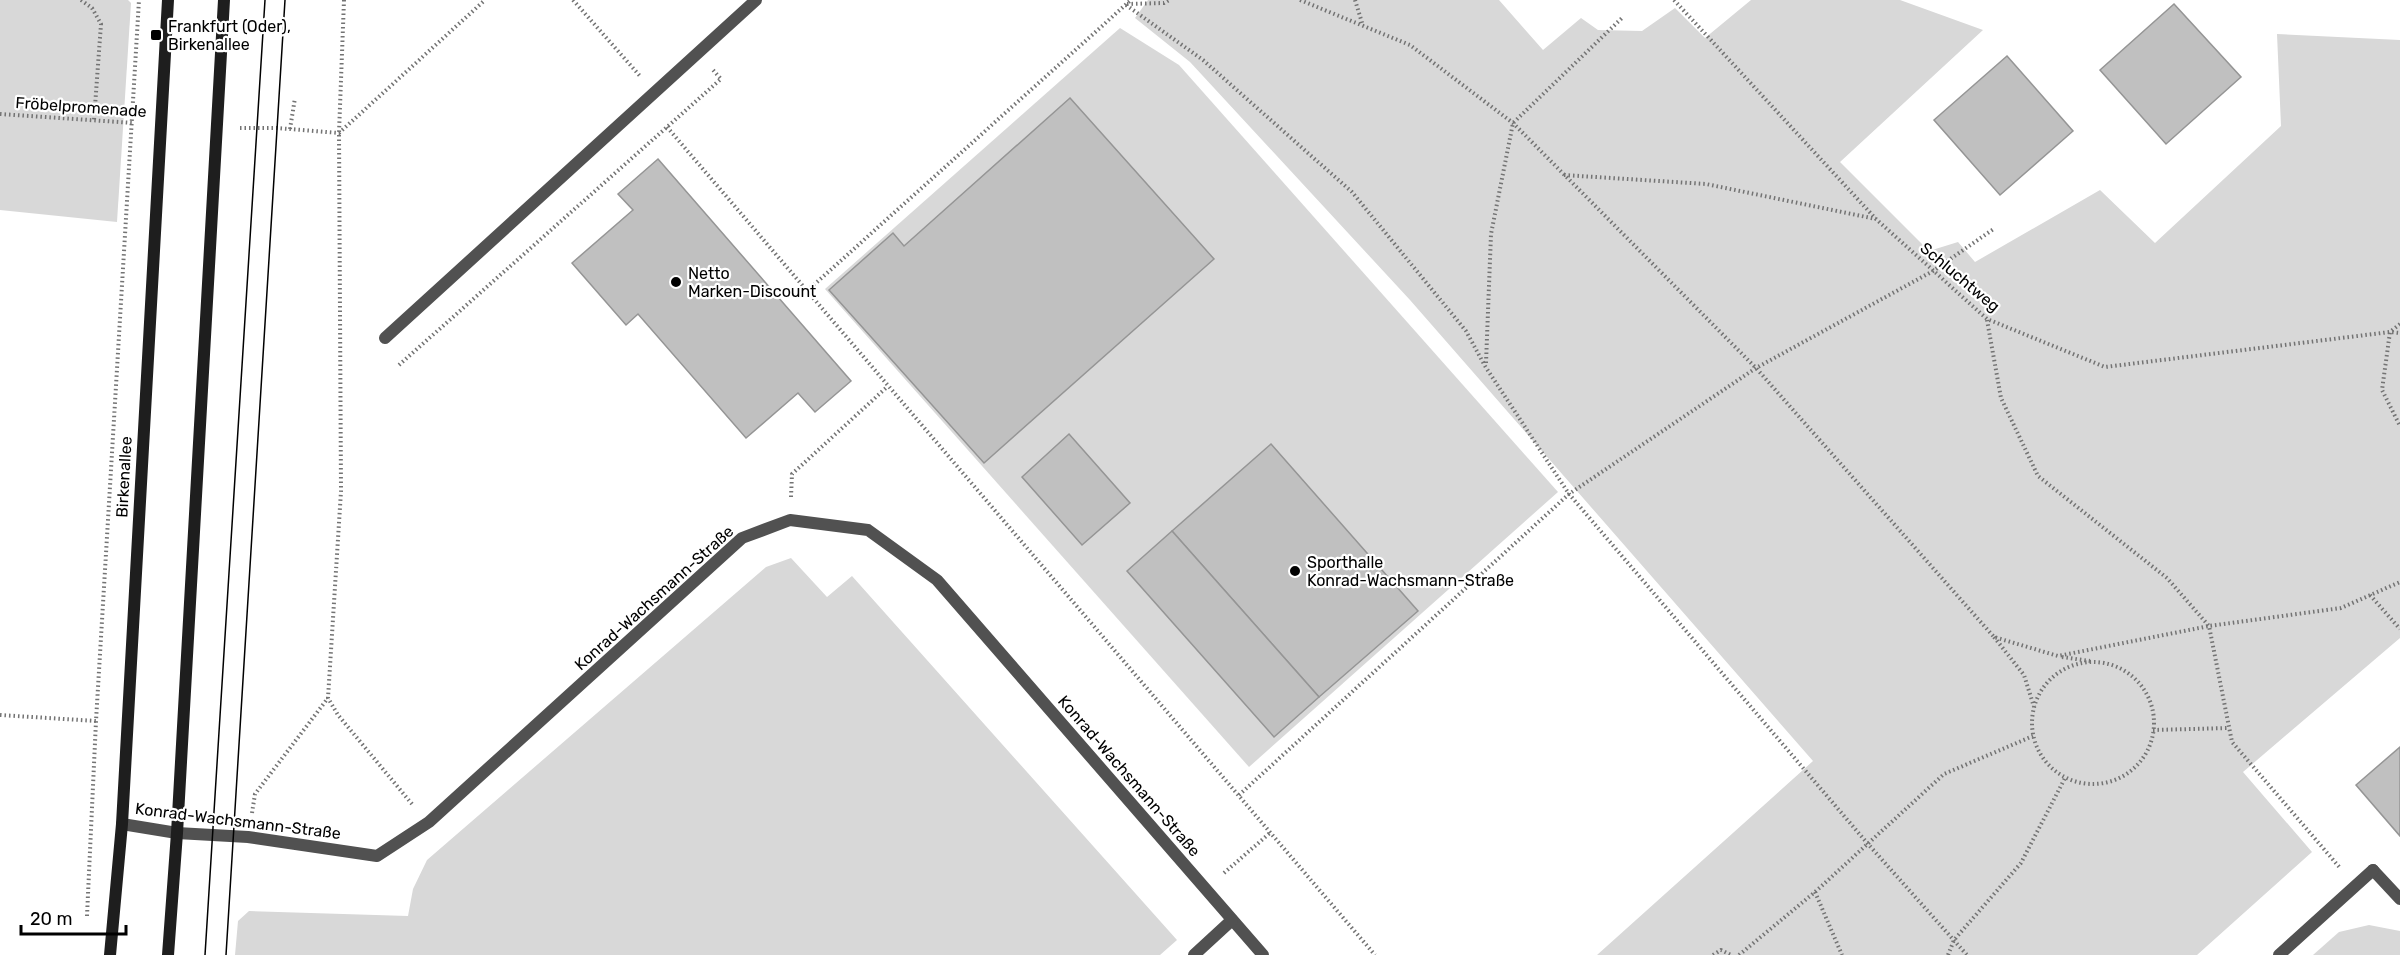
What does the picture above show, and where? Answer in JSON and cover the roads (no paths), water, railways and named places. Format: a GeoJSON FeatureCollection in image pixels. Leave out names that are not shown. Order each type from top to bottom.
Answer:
{"type":"FeatureCollection","features":[{"type":"Feature","properties":{"kind":"street","name":"Birkenallee"},"geometry":{"type":"LineString","coordinates":[[110,955],[122,824],[168,0]]}},
{"type":"Feature","properties":{"kind":"street"},"geometry":{"type":"LineString","coordinates":[[168,955],[177,833],[224,0]]}},
{"type":"Feature","properties":{"kind":"street"},"geometry":{"type":"LineString","coordinates":[[385,338],[756,0]]}},
{"type":"Feature","properties":{"kind":"street","name":"Konrad-Wachsmann-Straße"},"geometry":{"type":"LineString","coordinates":[[122,824],[177,833],[248,837],[377,856],[429,822],[742,538],[790,520],[868,530],[937,580],[1263,955]]}},
{"type":"Feature","properties":{"kind":"street"},"geometry":{"type":"LineString","coordinates":[[2279,955],[2373,870],[2400,898]]}},
{"type":"Feature","properties":{"kind":"street"},"geometry":{"type":"LineString","coordinates":[[1194,955],[1232,920]]}},
{"type":"Feature","properties":{"kind":"tram line"},"geometry":{"type":"LineString","coordinates":[[205,955],[265,0]]}},
{"type":"Feature","properties":{"kind":"tram line"},"geometry":{"type":"LineString","coordinates":[[226,955],[285,0]]}},
{"type":"Feature","properties":{"kind":"place","name":"Frankfurt (Oder), Birkenallee"},"geometry":{"type":"Point","coordinates":[156,35]}},
{"type":"Feature","properties":{"kind":"place","name":"Netto Marken-Discount"},"geometry":{"type":"Point","coordinates":[676,282]}},
{"type":"Feature","properties":{"kind":"place","name":"Sporthalle Konrad-Wachsmann-Straße"},"geometry":{"type":"Point","coordinates":[1295,571]}}]}
